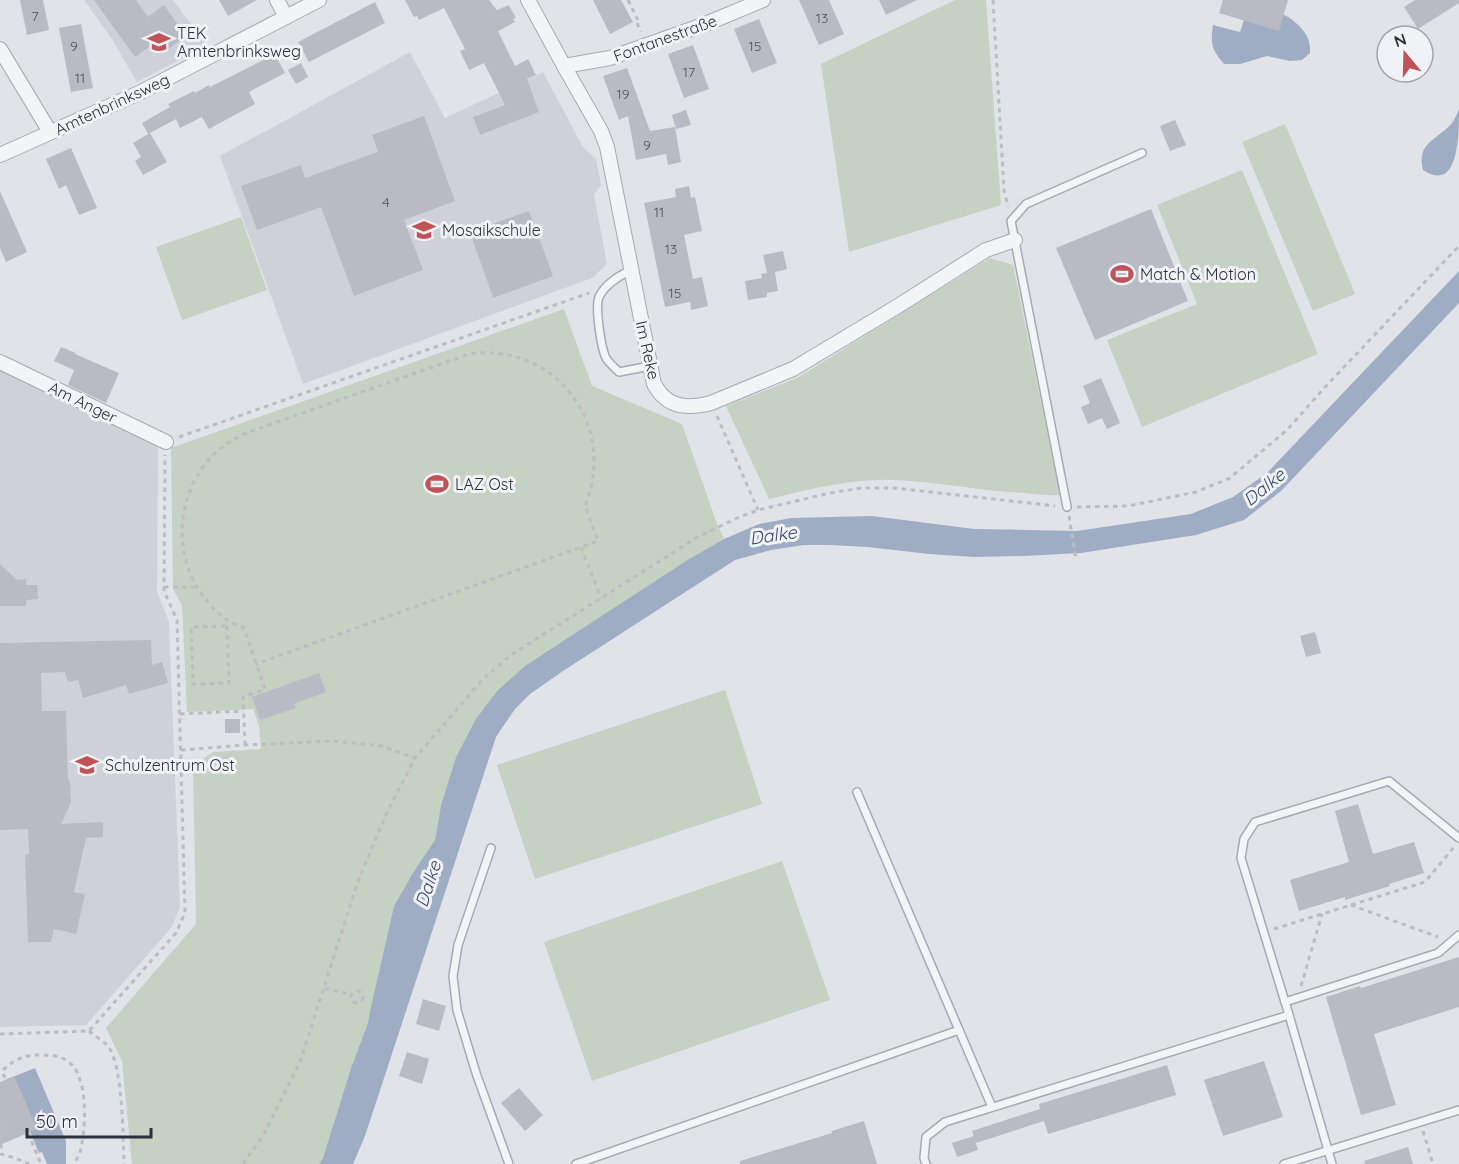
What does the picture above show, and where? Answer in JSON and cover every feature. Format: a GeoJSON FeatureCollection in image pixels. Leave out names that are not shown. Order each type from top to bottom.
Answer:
{"type":"FeatureCollection","features":[{"type":"Feature","properties":{"kind":"street"},"geometry":{"type":"LineString","coordinates":[[277,0],[286,17]]}},
{"type":"Feature","properties":{"kind":"street","name":"Amtenbrinksweg"},"geometry":{"type":"LineString","coordinates":[[0,155],[139,93],[319,0]]}},
{"type":"Feature","properties":{"kind":"street","name":"Im Reke"},"geometry":{"type":"LineString","coordinates":[[528,0],[601,131],[607,147],[654,384],[664,398],[677,405],[697,407],[711,403],[793,369],[986,250],[1015,240]]}},
{"type":"Feature","properties":{"kind":"street","name":"Fontanestraße"},"geometry":{"type":"LineString","coordinates":[[564,66],[610,58],[703,25],[763,0]]}},
{"type":"Feature","properties":{"kind":"street"},"geometry":{"type":"LineString","coordinates":[[0,50],[50,132]]}},
{"type":"Feature","properties":{"kind":"street","name":"Am Anger"},"geometry":{"type":"LineString","coordinates":[[0,362],[166,442]]}},
{"type":"Feature","properties":{"kind":"lane"},"geometry":{"type":"LineString","coordinates":[[1067,507],[1011,221],[1026,204],[1142,153]]}},
{"type":"Feature","properties":{"kind":"lane"},"geometry":{"type":"LineString","coordinates":[[631,270],[615,278],[600,296],[597,318],[606,358],[619,372],[650,366]]}},
{"type":"Feature","properties":{"kind":"lane"},"geometry":{"type":"LineString","coordinates":[[1332,1164],[1286,1002],[1241,858],[1244,839],[1255,822],[1389,781],[1459,839]]}},
{"type":"Feature","properties":{"kind":"lane"},"geometry":{"type":"LineString","coordinates":[[857,792],[992,1107]]}},
{"type":"Feature","properties":{"kind":"lane"},"geometry":{"type":"LineString","coordinates":[[491,848],[458,945],[453,976],[457,1010],[508,1164]]}},
{"type":"Feature","properties":{"kind":"lane"},"geometry":{"type":"LineString","coordinates":[[1286,1002],[1438,953],[1459,935]]}},
{"type":"Feature","properties":{"kind":"lane"},"geometry":{"type":"LineString","coordinates":[[926,1164],[924,1158],[926,1137],[945,1122],[1289,1014]]}},
{"type":"Feature","properties":{"kind":"lane"},"geometry":{"type":"LineString","coordinates":[[576,1164],[959,1030]]}},
{"type":"Feature","properties":{"kind":"lane"},"geometry":{"type":"LineString","coordinates":[[1284,1164],[1459,1110]]}},
{"type":"Feature","properties":{"kind":"path"},"geometry":{"type":"LineString","coordinates":[[628,0],[648,45]]}},
{"type":"Feature","properties":{"kind":"path"},"geometry":{"type":"LineString","coordinates":[[993,0],[1004,190],[1011,221]]}},
{"type":"Feature","properties":{"kind":"path"},"geometry":{"type":"LineString","coordinates":[[243,1164],[264,1134],[300,1062],[358,881],[388,810],[415,758],[482,680],[511,655],[696,538],[758,510],[830,492],[861,488],[904,489],[1067,507],[1128,506],[1196,492],[1230,478],[1287,430],[1459,246]]}},
{"type":"Feature","properties":{"kind":"path"},"geometry":{"type":"LineString","coordinates":[[89,1031],[176,933],[185,913],[177,620],[164,591],[166,442],[588,293],[600,296]]}},
{"type":"Feature","properties":{"kind":"path"},"geometry":{"type":"LineString","coordinates":[[245,745],[243,697],[265,689],[243,628],[222,617],[196,587],[185,560],[182,538],[183,517],[190,489],[205,464],[220,449],[249,432],[469,354],[484,352],[525,359],[540,366],[562,383],[579,405],[590,429],[595,464],[591,491],[585,506],[598,540],[256,664]]}},
{"type":"Feature","properties":{"kind":"path"},"geometry":{"type":"LineString","coordinates":[[711,403],[758,510]]}},
{"type":"Feature","properties":{"kind":"path"},"geometry":{"type":"LineString","coordinates":[[1069,518],[1076,559]]}},
{"type":"Feature","properties":{"kind":"path"},"geometry":{"type":"LineString","coordinates":[[581,547],[601,598]]}},
{"type":"Feature","properties":{"kind":"path"},"geometry":{"type":"LineString","coordinates":[[164,587],[196,587]]}},
{"type":"Feature","properties":{"kind":"path"},"geometry":{"type":"LineString","coordinates":[[227,626],[229,683],[194,684],[191,627],[227,626],[231,622]]}},
{"type":"Feature","properties":{"kind":"path"},"geometry":{"type":"LineString","coordinates":[[180,714],[243,711]]}},
{"type":"Feature","properties":{"kind":"path"},"geometry":{"type":"LineString","coordinates":[[181,750],[333,741],[382,746],[415,758]]}},
{"type":"Feature","properties":{"kind":"path"},"geometry":{"type":"LineString","coordinates":[[1264,932],[1425,882],[1459,839]]}},
{"type":"Feature","properties":{"kind":"path"},"geometry":{"type":"LineString","coordinates":[[1352,905],[1451,942]]}},
{"type":"Feature","properties":{"kind":"path"},"geometry":{"type":"LineString","coordinates":[[1297,999],[1322,914]]}},
{"type":"Feature","properties":{"kind":"path"},"geometry":{"type":"LineString","coordinates":[[325,988],[352,994]]}},
{"type":"Feature","properties":{"kind":"path"},"geometry":{"type":"LineString","coordinates":[[360,991],[363,993],[363,1000],[355,1002],[352,1000],[352,993],[360,991]]}},
{"type":"Feature","properties":{"kind":"path"},"geometry":{"type":"LineString","coordinates":[[0,1034],[89,1031],[108,1047],[116,1067],[122,1110],[124,1164]]}},
{"type":"Feature","properties":{"kind":"path"},"geometry":{"type":"LineString","coordinates":[[5,1078],[2,1071],[11,1062],[25,1056],[40,1054],[58,1056],[72,1064],[81,1083],[85,1120],[80,1154],[74,1164]]}},
{"type":"Feature","properties":{"kind":"path"},"geometry":{"type":"LineString","coordinates":[[1421,1122],[1433,1164]]}},
{"type":"Feature","properties":{"kind":"path"},"geometry":{"type":"LineString","coordinates":[[1,1124],[1,1154],[29,1164]]}},
{"type":"Feature","properties":{"kind":"path"},"geometry":{"type":"LineString","coordinates":[[28,1133],[41,1164]]}},
{"type":"Feature","properties":{"kind":"shaded area","name":"TEK Amtenbrinksweg"},"geometry":{"type":"Polygon","coordinates":[[[84,0],[173,0],[207,46],[137,82],[112,39],[84,0]]]}},
{"type":"Feature","properties":{"kind":"shaded area","name":"Mosaikschule"},"geometry":{"type":"Polygon","coordinates":[[[410,52],[445,118],[543,72],[583,147],[596,159],[601,185],[594,195],[607,264],[592,278],[303,384],[220,156],[410,52]]]}},
{"type":"Feature","properties":{"kind":"shaded area","name":"Schulzentrum Ost"},"geometry":{"type":"Polygon","coordinates":[[[0,370],[158,443],[157,592],[169,622],[180,908],[171,928],[86,1025],[0,1027],[0,370]]]}},
{"type":"Feature","properties":{"kind":"green space"},"geometry":{"type":"Polygon","coordinates":[[[955,0],[986,0],[1001,205],[849,252],[821,64],[955,0]]]}},
{"type":"Feature","properties":{"kind":"green space"},"geometry":{"type":"Polygon","coordinates":[[[1285,124],[1355,294],[1313,311],[1242,142],[1285,124]]]}},
{"type":"Feature","properties":{"kind":"green space"},"geometry":{"type":"Polygon","coordinates":[[[1242,170],[1318,354],[1142,427],[1107,340],[1197,304],[1157,205],[1242,170]]]}},
{"type":"Feature","properties":{"kind":"green space"},"geometry":{"type":"Polygon","coordinates":[[[241,217],[267,290],[182,320],[156,247],[241,217]]]}},
{"type":"Feature","properties":{"kind":"green space"},"geometry":{"type":"Polygon","coordinates":[[[990,258],[1013,265],[1060,495],[880,480],[832,485],[769,499],[726,406],[797,378],[990,258]]]}},
{"type":"Feature","properties":{"kind":"green space"},"geometry":{"type":"Polygon","coordinates":[[[564,309],[592,386],[682,424],[724,539],[689,559],[497,691],[477,719],[456,757],[441,805],[435,840],[394,906],[368,1023],[351,1068],[323,1158],[319,1164],[132,1164],[122,1061],[106,1028],[196,924],[193,766],[213,752],[261,749],[259,725],[253,709],[187,712],[182,605],[173,589],[171,448],[564,309]]]}},
{"type":"Feature","properties":{"kind":"green space"},"geometry":{"type":"Polygon","coordinates":[[[725,690],[762,804],[535,879],[497,765],[725,690]]]}},
{"type":"Feature","properties":{"kind":"green space"},"geometry":{"type":"Polygon","coordinates":[[[782,861],[830,1000],[592,1081],[544,942],[782,861]]]}},
{"type":"Feature","properties":{"kind":"water"},"geometry":{"type":"Polygon","coordinates":[[[1284,15],[1299,26],[1308,38],[1310,53],[1302,60],[1290,61],[1267,56],[1240,64],[1224,64],[1214,51],[1213,25],[1240,32],[1244,20],[1284,15]]]}},
{"type":"Feature","properties":{"kind":"water"},"geometry":{"type":"Polygon","coordinates":[[[1459,109],[1457,146],[1450,168],[1444,174],[1435,175],[1423,170],[1425,147],[1452,123],[1459,109]]]}},
{"type":"Feature","properties":{"kind":"water","name":"Dalke"},"geometry":{"type":"Polygon","coordinates":[[[1459,271],[1459,303],[1281,491],[1244,520],[1196,535],[1081,553],[974,557],[830,545],[804,545],[771,550],[735,560],[530,694],[515,709],[496,737],[365,1136],[353,1164],[319,1164],[323,1158],[351,1068],[368,1023],[394,906],[435,840],[441,805],[456,757],[476,719],[497,691],[525,666],[689,559],[724,539],[759,524],[791,518],[872,516],[974,529],[1077,531],[1191,514],[1233,497],[1267,473],[1459,271]]]}},
{"type":"Feature","properties":{"kind":"water"},"geometry":{"type":"Polygon","coordinates":[[[35,1068],[66,1141],[66,1164],[47,1164],[42,1152],[39,1153],[8,1079],[35,1068]]]}},
{"type":"Feature","properties":{"kind":"building"},"geometry":{"type":"Polygon","coordinates":[[[20,0],[43,0],[49,30],[27,35],[20,0]]]}},
{"type":"Feature","properties":{"kind":"building"},"geometry":{"type":"Polygon","coordinates":[[[94,0],[136,0],[148,17],[164,5],[186,36],[164,52],[156,42],[135,57],[94,0]]]}},
{"type":"Feature","properties":{"kind":"building"},"geometry":{"type":"Polygon","coordinates":[[[219,0],[257,0],[228,16],[219,0]]]}},
{"type":"Feature","properties":{"kind":"building"},"geometry":{"type":"Polygon","coordinates":[[[405,0],[489,0],[497,10],[509,5],[516,18],[513,19],[515,22],[498,31],[515,66],[528,59],[536,75],[527,79],[539,112],[480,135],[473,117],[505,105],[484,63],[469,70],[460,51],[465,49],[444,8],[419,20],[417,16],[414,17],[405,0]]]}},
{"type":"Feature","properties":{"kind":"building"},"geometry":{"type":"Polygon","coordinates":[[[593,0],[621,0],[633,22],[610,34],[593,0]]]}},
{"type":"Feature","properties":{"kind":"building"},"geometry":{"type":"Polygon","coordinates":[[[799,0],[829,0],[844,34],[819,45],[799,0]]]}},
{"type":"Feature","properties":{"kind":"building"},"geometry":{"type":"Polygon","coordinates":[[[879,0],[917,0],[886,15],[879,0]]]}},
{"type":"Feature","properties":{"kind":"building"},"geometry":{"type":"Polygon","coordinates":[[[1223,0],[1288,0],[1279,31],[1219,13],[1223,0]]]}},
{"type":"Feature","properties":{"kind":"building"},"geometry":{"type":"Polygon","coordinates":[[[1415,0],[1459,0],[1459,3],[1426,24],[1415,24],[1404,7],[1415,0]]]}},
{"type":"Feature","properties":{"kind":"building"},"geometry":{"type":"Polygon","coordinates":[[[375,2],[385,23],[309,62],[298,42],[375,2]]]}},
{"type":"Feature","properties":{"kind":"building"},"geometry":{"type":"Polygon","coordinates":[[[759,19],[777,63],[752,73],[734,29],[759,19]]]}},
{"type":"Feature","properties":{"kind":"building"},"geometry":{"type":"Polygon","coordinates":[[[81,24],[93,88],[71,92],[59,28],[81,24]]]}},
{"type":"Feature","properties":{"kind":"building"},"geometry":{"type":"Polygon","coordinates":[[[693,45],[709,89],[684,98],[668,54],[693,45]]]}},
{"type":"Feature","properties":{"kind":"building"},"geometry":{"type":"Polygon","coordinates":[[[275,54],[285,73],[249,92],[255,104],[209,129],[202,117],[180,128],[176,119],[148,134],[142,123],[170,107],[168,104],[194,91],[195,93],[209,85],[210,87],[275,54]]]}},
{"type":"Feature","properties":{"kind":"building"},"geometry":{"type":"Polygon","coordinates":[[[301,63],[308,77],[296,84],[288,70],[301,63]]]}},
{"type":"Feature","properties":{"kind":"building"},"geometry":{"type":"Polygon","coordinates":[[[627,68],[650,131],[675,127],[681,162],[668,165],[666,154],[636,160],[628,116],[619,120],[603,76],[627,68]]]}},
{"type":"Feature","properties":{"kind":"building"},"geometry":{"type":"Polygon","coordinates":[[[686,110],[691,125],[676,129],[672,115],[686,110]]]}},
{"type":"Feature","properties":{"kind":"building"},"geometry":{"type":"Polygon","coordinates":[[[424,116],[455,201],[404,220],[423,270],[354,296],[321,207],[257,230],[241,186],[301,165],[305,178],[378,152],[372,135],[424,116]]]}},
{"type":"Feature","properties":{"kind":"building"},"geometry":{"type":"Polygon","coordinates":[[[1175,120],[1186,145],[1170,151],[1160,126],[1175,120]]]}},
{"type":"Feature","properties":{"kind":"building"},"geometry":{"type":"Polygon","coordinates":[[[150,133],[167,162],[143,175],[135,161],[141,157],[133,143],[150,133]]]}},
{"type":"Feature","properties":{"kind":"building"},"geometry":{"type":"Polygon","coordinates":[[[71,148],[97,208],[79,215],[66,185],[59,189],[46,159],[71,148]]]}},
{"type":"Feature","properties":{"kind":"building"},"geometry":{"type":"Polygon","coordinates":[[[689,186],[691,198],[695,197],[702,231],[684,235],[693,279],[702,277],[708,306],[691,310],[690,302],[665,307],[644,203],[676,197],[675,189],[689,186]]]}},
{"type":"Feature","properties":{"kind":"building"},"geometry":{"type":"Polygon","coordinates":[[[0,191],[27,252],[6,262],[0,248],[0,191]]]}},
{"type":"Feature","properties":{"kind":"building","name":"Match & Motion"},"geometry":{"type":"Polygon","coordinates":[[[1151,209],[1188,301],[1095,340],[1056,248],[1151,209]]]}},
{"type":"Feature","properties":{"kind":"building"},"geometry":{"type":"Polygon","coordinates":[[[529,211],[553,276],[493,298],[470,232],[529,211]]]}},
{"type":"Feature","properties":{"kind":"building"},"geometry":{"type":"Polygon","coordinates":[[[783,251],[787,269],[775,272],[778,291],[767,293],[767,297],[748,300],[745,281],[762,278],[761,274],[767,273],[763,255],[783,251]]]}},
{"type":"Feature","properties":{"kind":"building"},"geometry":{"type":"Polygon","coordinates":[[[61,347],[119,373],[106,403],[68,385],[74,370],[54,361],[61,347]]]}},
{"type":"Feature","properties":{"kind":"building"},"geometry":{"type":"Polygon","coordinates":[[[1101,378],[1120,423],[1107,429],[1102,418],[1088,424],[1081,407],[1090,403],[1083,386],[1101,378]]]}},
{"type":"Feature","properties":{"kind":"building"},"geometry":{"type":"Polygon","coordinates":[[[0,564],[17,580],[26,579],[26,585],[37,585],[38,599],[26,600],[26,606],[0,606],[0,564]]]}},
{"type":"Feature","properties":{"kind":"building"},"geometry":{"type":"Polygon","coordinates":[[[1315,632],[1321,653],[1306,657],[1300,636],[1315,632]]]}},
{"type":"Feature","properties":{"kind":"building"},"geometry":{"type":"Polygon","coordinates":[[[151,640],[152,665],[162,662],[168,683],[129,694],[126,685],[83,698],[78,680],[68,682],[65,672],[41,673],[42,711],[66,711],[71,802],[61,824],[103,822],[103,837],[86,838],[74,892],[85,894],[76,934],[54,929],[51,942],[28,942],[25,855],[29,854],[28,829],[0,830],[0,643],[151,640]]]}},
{"type":"Feature","properties":{"kind":"building"},"geometry":{"type":"Polygon","coordinates":[[[319,673],[326,692],[294,704],[296,708],[260,720],[252,697],[319,673]]]}},
{"type":"Feature","properties":{"kind":"building"},"geometry":{"type":"Polygon","coordinates":[[[225,719],[240,719],[240,733],[225,733],[225,719]]]}},
{"type":"Feature","properties":{"kind":"building"},"geometry":{"type":"Polygon","coordinates":[[[1358,804],[1373,854],[1414,842],[1424,873],[1345,900],[1345,897],[1299,911],[1290,880],[1349,862],[1335,811],[1358,804]]]}},
{"type":"Feature","properties":{"kind":"building"},"geometry":{"type":"Polygon","coordinates":[[[1459,957],[1459,1007],[1374,1034],[1396,1105],[1361,1115],[1326,997],[1459,957]]]}},
{"type":"Feature","properties":{"kind":"building"},"geometry":{"type":"Polygon","coordinates":[[[423,999],[446,1006],[439,1031],[416,1024],[423,999]]]}},
{"type":"Feature","properties":{"kind":"building"},"geometry":{"type":"Polygon","coordinates":[[[407,1052],[429,1059],[422,1084],[399,1076],[407,1052]]]}},
{"type":"Feature","properties":{"kind":"building"},"geometry":{"type":"Polygon","coordinates":[[[1264,1061],[1283,1117],[1223,1136],[1204,1080],[1264,1061]]]}},
{"type":"Feature","properties":{"kind":"building"},"geometry":{"type":"Polygon","coordinates":[[[1167,1065],[1176,1095],[1048,1134],[1044,1121],[976,1143],[972,1131],[1040,1109],[1039,1104],[1167,1065]]]}},
{"type":"Feature","properties":{"kind":"building"},"geometry":{"type":"Polygon","coordinates":[[[14,1076],[37,1129],[0,1145],[0,1082],[14,1076]]]}},
{"type":"Feature","properties":{"kind":"building"},"geometry":{"type":"Polygon","coordinates":[[[519,1088],[543,1115],[525,1131],[501,1103],[519,1088]]]}},
{"type":"Feature","properties":{"kind":"building"},"geometry":{"type":"Polygon","coordinates":[[[864,1121],[877,1164],[740,1164],[740,1161],[864,1121]]]}},
{"type":"Feature","properties":{"kind":"building"},"geometry":{"type":"Polygon","coordinates":[[[974,1136],[978,1150],[957,1157],[952,1143],[974,1136]]]}},
{"type":"Feature","properties":{"kind":"building"},"geometry":{"type":"Polygon","coordinates":[[[1408,1147],[1413,1164],[1365,1164],[1364,1161],[1408,1147]]]}},
{"type":"Feature","properties":{"kind":"place","name":"TEK Amtenbrinksweg"},"geometry":{"type":"Point","coordinates":[159,42]}},
{"type":"Feature","properties":{"kind":"place","name":"Mosaikschule"},"geometry":{"type":"Point","coordinates":[424,230]}},
{"type":"Feature","properties":{"kind":"place","name":"Match & Motion"},"geometry":{"type":"Point","coordinates":[1122,274]}},
{"type":"Feature","properties":{"kind":"place","name":"LAZ Ost"},"geometry":{"type":"Point","coordinates":[437,484]}},
{"type":"Feature","properties":{"kind":"place","name":"Schulzentrum Ost"},"geometry":{"type":"Point","coordinates":[87,765]}}]}
